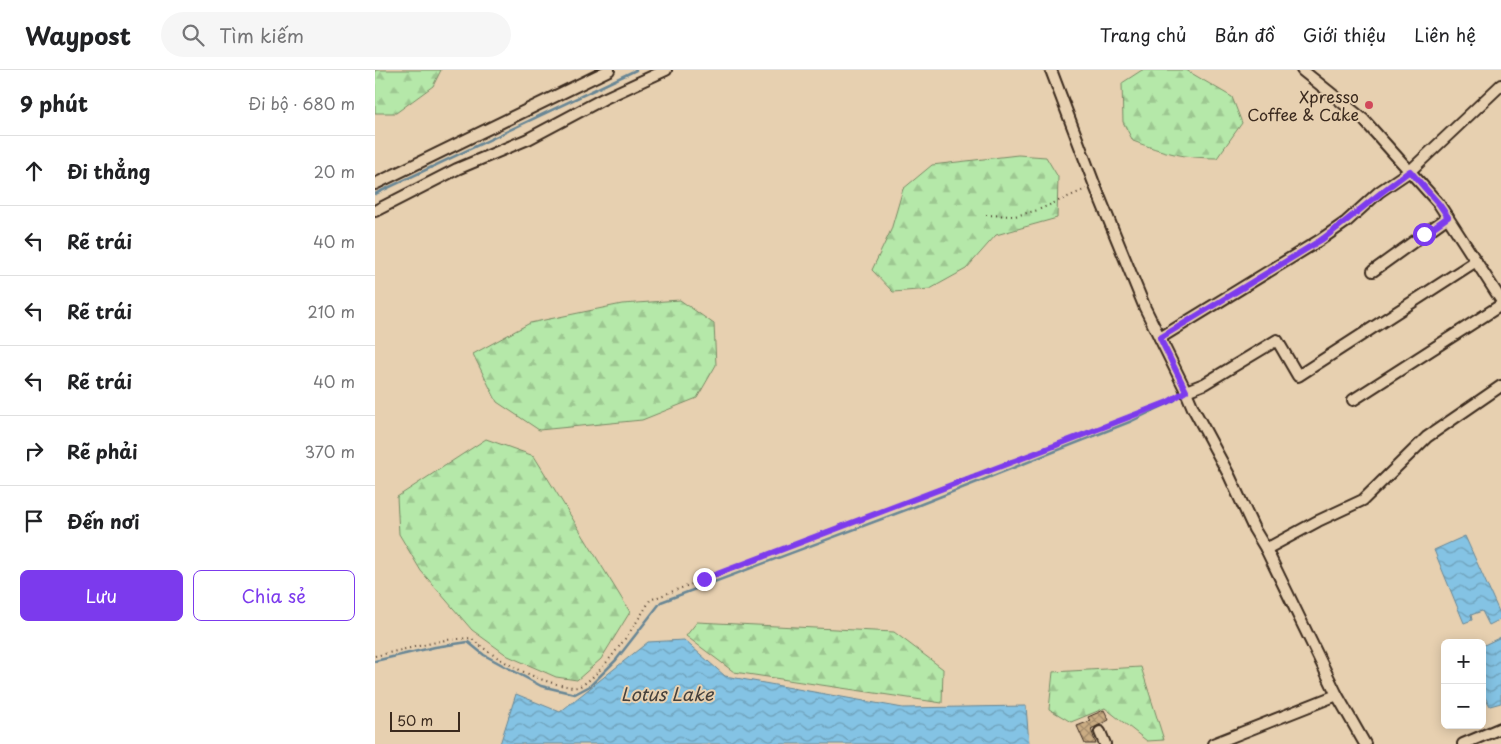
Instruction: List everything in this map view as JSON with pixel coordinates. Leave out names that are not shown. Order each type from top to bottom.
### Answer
[{"type":"street","points":[[375,184],[609,70]]},
{"type":"street","points":[[375,211],[457,169],[528,138],[603,99],[666,70]]},
{"type":"street","points":[[1051,70],[1095,186],[1145,308],[1337,695],[1365,744]]},
{"type":"street","points":[[1302,70],[1364,120],[1439,204],[1501,300]]},
{"type":"street","points":[[1160,338],[1321,240],[1346,222],[1379,192],[1410,171],[1501,85]]},
{"type":"street","points":[[1373,271],[1448,217]]},
{"type":"street","points":[[1186,391],[1204,384],[1277,340],[1298,376],[1476,262]]},
{"type":"street","points":[[1353,400],[1501,304]]},
{"type":"street","points":[[1266,549],[1318,521],[1363,500],[1427,437],[1501,386]]},
{"type":"street","points":[[1213,744],[1337,695]]},
{"type":"street","points":[[1463,744],[1501,728]]},
{"type":"street","points":[[1100,732],[1105,744]]},
{"type":"path","points":[[987,215],[1015,216],[1038,210],[1095,186]]},
{"type":"path","points":[[375,656],[445,640],[471,638],[503,661],[528,673],[557,684],[577,687],[590,680],[607,662],[643,614],[650,600],[1168,402],[1186,391]]},
{"type":"green space","points":[[375,70],[441,70],[433,86],[396,113],[375,113]]},
{"type":"green space","points":[[1142,70],[1186,70],[1232,97],[1242,123],[1217,158],[1174,154],[1133,141],[1123,122],[1122,83]]},
{"type":"green space","points":[[1018,155],[1046,157],[1058,177],[1057,218],[996,235],[966,269],[930,289],[893,292],[872,270],[891,230],[903,189],[932,165]]},
{"type":"green space","points":[[680,300],[714,324],[716,365],[697,398],[642,420],[539,430],[497,402],[473,354],[530,323],[622,304]]},
{"type":"green space","points":[[486,439],[534,456],[630,612],[601,659],[577,680],[556,677],[508,656],[472,630],[421,571],[399,534],[397,497]]},
{"type":"green space","points":[[697,622],[894,632],[943,669],[942,703],[734,672],[686,636]]},
{"type":"green space","points":[[1141,667],[1164,740],[1147,741],[1105,708],[1071,722],[1049,709],[1053,672]]},
{"type":"water","points":[[1465,536],[1501,616],[1501,619],[1489,625],[1482,611],[1471,615],[1472,620],[1464,623],[1434,550]]},
{"type":"water","points":[[1501,637],[1501,703],[1490,706],[1486,699],[1486,644]]},
{"type":"water","name":"Lotus Lake","points":[[684,640],[725,676],[903,708],[1026,706],[1029,744],[500,744],[516,694],[560,712],[648,642]]},
{"type":"building","points":[[1104,710],[1109,720],[1091,729],[1096,744],[1085,744],[1077,726],[1090,721],[1088,717]]},
{"type":"waterway","points":[[375,194],[636,70]]},
{"type":"waterway","points":[[375,661],[435,647],[468,642],[484,655],[541,686],[575,694],[590,686],[616,660],[661,602],[919,505],[1132,421],[1175,400]]},
{"type":"place","name":"Xpresso Coffee & Cake","points":[[1369,105]]},
{"type":"route","points":[[704,579],[1168,402],[1186,391],[1160,338],[1321,240],[1365,207],[1379,192],[1410,171],[1448,217],[1424,234]]}]
